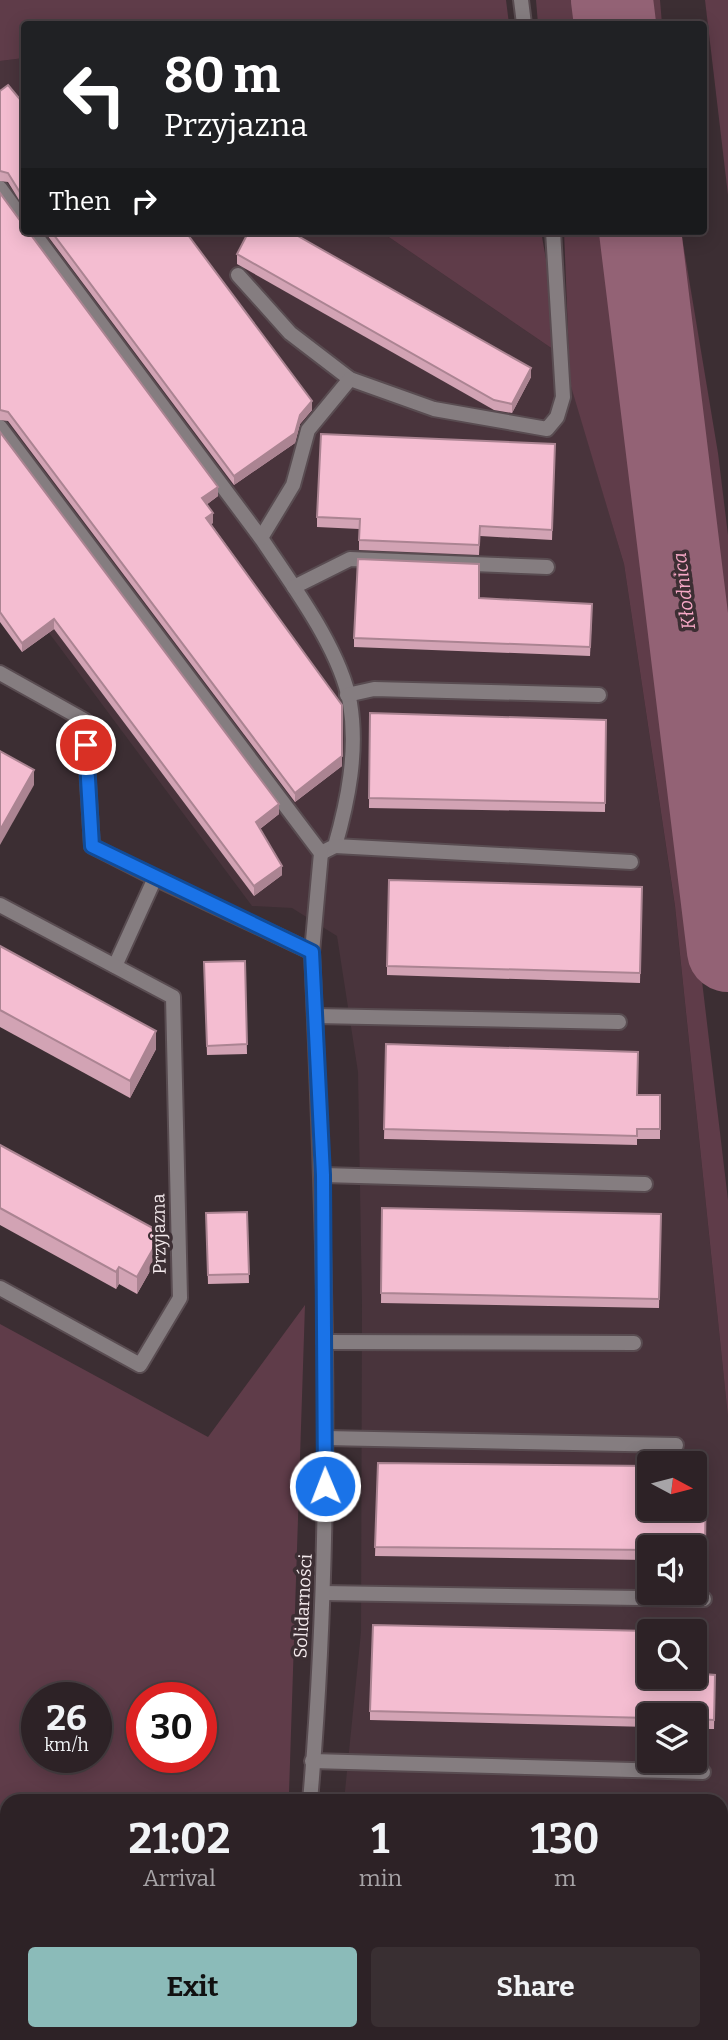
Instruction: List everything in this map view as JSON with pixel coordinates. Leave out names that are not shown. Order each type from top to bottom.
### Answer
[{"type":"street","points":[[521,0],[524,21]]},
{"type":"street","points":[[0,188],[21,217]]},
{"type":"street","points":[[35,235],[261,538],[294,587],[337,664],[347,695],[350,793],[335,846]]},
{"type":"street","points":[[238,275],[290,333],[350,379],[433,409],[547,429],[558,416],[563,397],[553,235]]},
{"type":"street","points":[[261,538],[292,485],[309,430],[350,379]]},
{"type":"street","points":[[0,427],[321,853],[335,846],[631,862]]},
{"type":"street","points":[[294,587],[350,559],[547,567]]},
{"type":"street","points":[[0,673],[84,720],[92,846],[312,952]]},
{"type":"street","points":[[347,695],[374,689],[599,695]]},
{"type":"street","name":"Solidarności","points":[[310,1794],[326,1535],[323,1175],[312,952],[321,853]]},
{"type":"street","points":[[115,966],[155,878]]},
{"type":"street","name":"Przyjazna","points":[[0,905],[173,997],[180,1298],[140,1365],[0,1289]]},
{"type":"street","points":[[315,1016],[619,1022]]},
{"type":"street","points":[[323,1175],[645,1184]]},
{"type":"street","points":[[324,1342],[634,1343]]},
{"type":"street","points":[[325,1438],[676,1445]]},
{"type":"street","points":[[323,1593],[637,1598]]},
{"type":"street","points":[[312,1761],[637,1770]]},
{"type":"shaded area","points":[[0,0],[506,0],[509,21],[21,21],[21,58],[0,61]]},
{"type":"shaded area","points":[[536,0],[586,0],[589,21],[538,21]]},
{"type":"shaded area","points":[[624,0],[660,0],[662,21],[627,21]]},
{"type":"shaded area","points":[[705,0],[728,0],[728,195]]},
{"type":"shaded area","points":[[21,58],[21,235],[386,235],[563,356],[624,564],[675,907],[728,1417],[728,1794],[345,1794],[361,1632],[362,1303],[358,1072],[337,936],[292,908],[252,906],[0,567],[0,61]]},
{"type":"shaded area","points":[[386,235],[542,235],[563,356]]},
{"type":"shaded area","points":[[564,235],[613,235],[728,1200],[728,1417],[675,906],[624,564],[570,383]]},
{"type":"shaded area","points":[[652,235],[682,235],[718,453],[728,535],[728,865]]},
{"type":"shaded area","points":[[305,1305],[289,1793],[0,1794],[0,1324],[208,1437]]},
{"type":"building","points":[[8,85],[21,100],[21,194],[8,173],[0,171],[0,91]]},
{"type":"building","points":[[0,193],[21,222],[21,235],[31,235],[218,487],[202,498],[213,513],[206,518],[342,705],[342,756],[295,793],[8,412],[0,410]]},
{"type":"building","points":[[54,235],[188,235],[312,401],[300,415],[295,433],[234,476]]},
{"type":"building","points":[[247,235],[296,235],[531,368],[512,404],[494,400],[237,254]]},
{"type":"building","points":[[0,432],[279,804],[256,822],[282,866],[254,886],[54,619],[22,643],[0,612]]},
{"type":"building","points":[[321,434],[555,444],[552,530],[480,526],[479,545],[359,540],[360,519],[317,517]]},
{"type":"building","points":[[358,559],[479,564],[479,598],[592,604],[590,647],[354,638]]},
{"type":"building","points":[[370,713],[606,720],[605,803],[369,798]]},
{"type":"building","points":[[0,751],[34,770],[0,830]]},
{"type":"building","points":[[389,880],[642,887],[640,973],[387,966]]},
{"type":"building","points":[[0,946],[156,1031],[130,1081],[0,1010]]},
{"type":"building","points":[[245,961],[247,1044],[207,1046],[204,962]]},
{"type":"building","points":[[386,1044],[638,1052],[637,1095],[660,1095],[660,1129],[637,1129],[637,1136],[384,1129]]},
{"type":"building","points":[[0,1145],[162,1233],[137,1277],[119,1267],[116,1272],[0,1208]]},
{"type":"building","points":[[382,1208],[661,1214],[659,1299],[381,1293]]},
{"type":"building","points":[[247,1212],[249,1274],[208,1275],[206,1213]]},
{"type":"building","points":[[378,1463],[637,1466],[637,1521],[705,1521],[705,1535],[637,1535],[637,1550],[375,1547]]},
{"type":"building","points":[[373,1625],[637,1631],[637,1689],[707,1689],[707,1674],[715,1675],[714,1720],[707,1720],[707,1703],[637,1703],[637,1718],[370,1711]]},
{"type":"waterway","name":"Kłodnica","points":[[612,0],[615,21]]},
{"type":"waterway","name":"Kłodnica","points":[[640,235],[728,951]]},
{"type":"route","points":[[86,745],[92,846],[312,952],[323,1175],[325,1486]]}]
